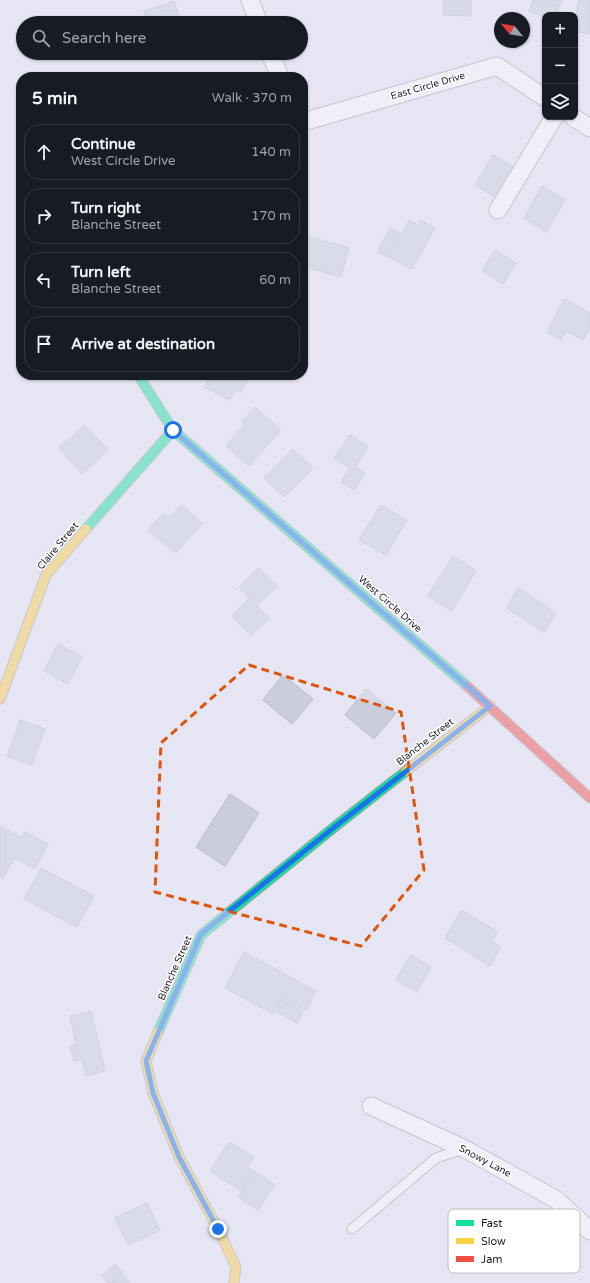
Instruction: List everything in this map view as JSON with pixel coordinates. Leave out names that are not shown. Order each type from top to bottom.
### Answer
[{"type":"street","points":[[250,0],[256,16]]},
{"type":"street","points":[[273,60],[278,72]]},
{"type":"street","name":"East Circle Drive","points":[[308,121],[497,66],[542,96]]},
{"type":"street","points":[[498,210],[552,120]]},
{"type":"street","points":[[578,120],[590,128]]},
{"type":"street","points":[[141,380],[173,430]]},
{"type":"street","name":"Claire Street","points":[[0,699],[46,575],[173,430]]},
{"type":"street","name":"West Circle Drive","points":[[173,430],[490,706],[590,798]]},
{"type":"street","name":"Blanche Street","points":[[234,1283],[236,1267],[218,1229],[179,1157],[153,1093],[146,1061],[201,934],[337,825],[490,706]]},
{"type":"street","name":"Snowy Lane","points":[[371,1106],[465,1149],[557,1200],[567,1209]]},
{"type":"street","name":"Snowy Lane","points":[[580,1222],[590,1231]]},
{"type":"lane","points":[[352,1229],[436,1158],[465,1149]]},
{"type":"highlighted area","points":[[249,665],[401,712],[424,870],[361,946],[155,892],[161,743]]},
{"type":"building","points":[[444,0],[471,0],[471,16],[443,15]]},
{"type":"building","points":[[533,0],[562,0],[557,12],[542,12],[542,16],[529,11]]},
{"type":"building","points":[[579,0],[590,0],[590,34],[578,32],[578,12],[576,12]]},
{"type":"building","points":[[174,1],[179,16],[146,16],[144,11]]},
{"type":"building","points":[[493,155],[518,170],[500,200],[475,185]]},
{"type":"building","points":[[542,186],[565,200],[546,232],[524,218]]},
{"type":"building","points":[[409,220],[418,225],[420,220],[435,228],[412,269],[389,257]]},
{"type":"building","points":[[391,227],[400,233],[387,257],[377,252]]},
{"type":"building","points":[[308,237],[349,248],[341,277],[308,267]]},
{"type":"building","points":[[495,250],[516,263],[503,284],[482,271]]},
{"type":"building","points":[[564,299],[590,313],[590,327],[583,340],[566,331],[561,340],[547,332]]},
{"type":"building","points":[[208,380],[247,380],[241,392],[236,390],[230,400],[204,387]]},
{"type":"building","points":[[255,407],[281,430],[249,466],[226,446],[244,425],[242,422]]},
{"type":"building","points":[[85,425],[108,450],[82,474],[59,448]]},
{"type":"building","points":[[350,435],[368,447],[355,467],[365,473],[354,490],[341,482],[350,468],[334,458]]},
{"type":"building","points":[[293,449],[313,468],[284,497],[264,478]]},
{"type":"building","points":[[181,505],[202,523],[176,553],[148,530],[163,513],[169,518]]},
{"type":"building","points":[[381,505],[407,520],[386,555],[359,540]]},
{"type":"building","points":[[453,556],[476,571],[452,611],[428,596]]},
{"type":"building","points":[[258,568],[277,586],[257,606],[270,618],[251,636],[232,616],[249,598],[239,587]]},
{"type":"building","points":[[518,588],[556,613],[544,632],[506,608]]},
{"type":"building","points":[[58,644],[82,657],[68,684],[44,671]]},
{"type":"building","points":[[283,675],[313,699],[292,724],[263,700]]},
{"type":"building","points":[[366,689],[396,713],[374,739],[345,715]]},
{"type":"building","points":[[20,720],[45,729],[32,765],[7,756]]},
{"type":"building","points":[[230,794],[259,813],[225,866],[196,847]]},
{"type":"building","points":[[0,826],[22,838],[25,832],[48,844],[35,869],[14,858],[3,879],[0,877]]},
{"type":"building","points":[[41,868],[94,896],[77,927],[24,899]]},
{"type":"building","points":[[461,910],[498,932],[492,942],[501,947],[490,966],[445,938]]},
{"type":"building","points":[[244,952],[316,991],[306,1011],[281,998],[273,1014],[225,988]]},
{"type":"building","points":[[411,955],[431,967],[417,992],[396,980]]},
{"type":"building","points":[[281,1000],[303,1012],[297,1023],[276,1011]]},
{"type":"building","points":[[91,1011],[105,1071],[86,1076],[82,1059],[74,1061],[70,1046],[76,1044],[70,1016]]},
{"type":"building","points":[[229,1142],[254,1157],[247,1167],[253,1171],[241,1191],[210,1171]]},
{"type":"building","points":[[255,1171],[275,1185],[258,1210],[238,1197]]},
{"type":"building","points":[[147,1203],[160,1230],[128,1245],[115,1218]]},
{"type":"building","points":[[115,1264],[123,1273],[111,1283],[108,1283],[102,1275]]},
{"type":"building","points":[[123,1274],[130,1283],[112,1283]]},
{"type":"traffic: fast","points":[[141,380],[173,430],[467,686]]},
{"type":"traffic: fast","points":[[86,529],[173,430]]},
{"type":"traffic: fast","points":[[158,1032],[201,935],[406,771]]},
{"type":"traffic: slow","points":[[0,699],[46,575],[86,529]]},
{"type":"traffic: slow","points":[[406,771],[490,706]]},
{"type":"traffic: slow","points":[[158,1032],[146,1061],[153,1093],[179,1157],[218,1229],[236,1267],[234,1283]]},
{"type":"traffic: jam","points":[[467,686],[590,798]]},
{"type":"route","points":[[173,430],[490,706],[337,825],[201,934],[146,1061],[153,1093],[179,1157],[218,1229]]}]
